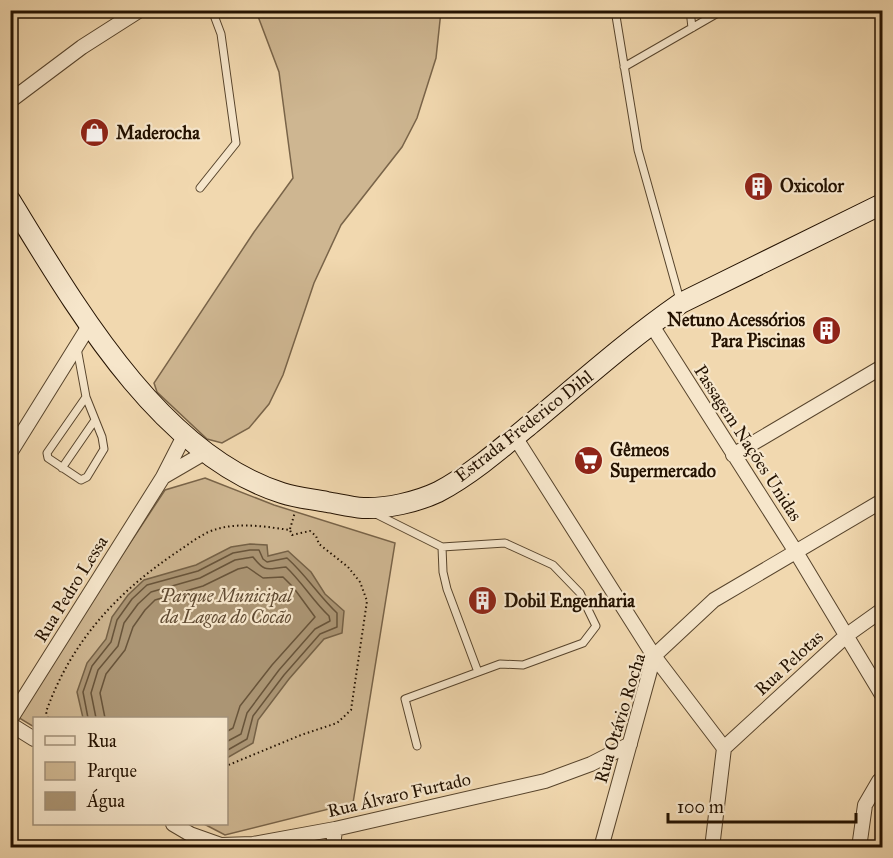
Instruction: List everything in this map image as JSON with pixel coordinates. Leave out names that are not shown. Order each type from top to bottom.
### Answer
[{"type":"main road","name":"Estrada Frederico Dihl","points":[[10,200],[16,217],[89,326],[153,404],[185,434],[206,452],[239,474],[281,493],[364,508],[412,501],[436,493],[463,477],[515,437],[651,324],[681,303],[882,204]]},
{"type":"street","points":[[10,101],[82,47],[140,10]]},
{"type":"street","name":"Passagem Nações Unidas","points":[[651,324],[796,552],[882,695]]},
{"type":"street","points":[[10,453],[89,326]]},
{"type":"street","points":[[733,454],[882,368]]},
{"type":"street","name":"Rua Pedro Lessa","points":[[10,722],[163,477],[185,434]]},
{"type":"street","points":[[515,437],[654,656],[724,748],[712,848]]},
{"type":"street","name":"Rua Pedro Lessa","points":[[163,477],[206,452]]},
{"type":"street","name":"Rua Otávio Rocha","points":[[601,848],[654,656],[714,600],[882,501]]},
{"type":"street","name":"Rua Pelotas","points":[[724,748],[846,634],[882,610]]},
{"type":"street","points":[[10,722],[33,738]]},
{"type":"street","name":"Rua Álvaro Furtado","points":[[175,825],[190,834],[221,845],[253,844],[545,781],[591,764],[630,744]]},
{"type":"street","points":[[860,848],[865,805],[882,779]]},
{"type":"street","points":[[333,848],[335,828]]},
{"type":"lane","points":[[200,188],[236,143],[221,34],[212,10]]},
{"type":"lane","points":[[615,10],[638,150],[681,303]]},
{"type":"lane","points":[[690,10],[692,28]]},
{"type":"lane","points":[[624,67],[723,10]]},
{"type":"lane","points":[[76,347],[86,397],[102,437],[104,449],[87,477],[78,479],[48,458],[47,452],[86,397]]},
{"type":"lane","points":[[62,468],[95,420]]},
{"type":"lane","points":[[364,508],[442,547],[505,543],[554,565],[580,593],[596,626],[583,643],[523,665],[500,664],[405,699],[417,746]]},
{"type":"lane","points":[[442,547],[443,572],[447,589],[478,672]]},
{"type":"path","points":[[48,717],[46,712],[54,689],[72,655],[102,616],[146,573],[216,529],[253,525],[290,530],[292,535],[310,531],[316,536],[319,544],[348,567],[360,582],[367,601],[351,710],[337,723],[228,765]]},
{"type":"green space","points":[[256,11],[441,11],[436,58],[417,118],[402,147],[341,225],[314,283],[283,375],[269,404],[249,428],[222,443],[207,439],[157,392],[154,383],[254,232],[293,178],[279,72]]},
{"type":"green space","name":"Parque Municipal da Lagoa do Cocão","points":[[205,478],[274,505],[395,543],[353,803],[225,835],[206,825],[228,825],[228,717],[33,717],[33,726],[16,716],[165,490]]},
{"type":"water","points":[[250,544],[267,545],[268,556],[288,551],[311,572],[325,594],[344,611],[342,633],[324,639],[289,679],[258,720],[253,743],[228,757],[228,717],[83,717],[77,692],[87,663],[106,639],[112,617],[128,595],[144,580],[196,565],[231,547]]},
{"type":"place","name":"Maderocha","points":[[95,133]]},
{"type":"place","name":"Oxicolor","points":[[759,186]]},
{"type":"place","name":"Netuno Acessórios Para Piscinas","points":[[826,330]]},
{"type":"place","name":"Gêmeos Supermercado","points":[[589,460]]},
{"type":"place","name":"Dobil Engenharia","points":[[483,601]]}]
